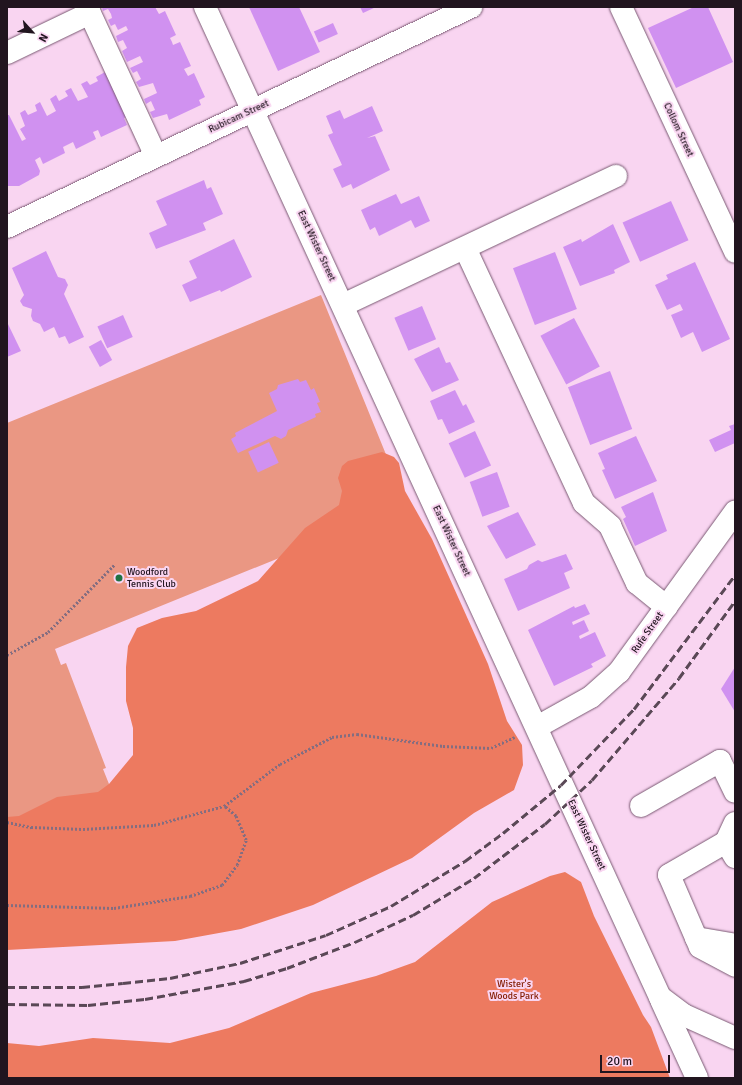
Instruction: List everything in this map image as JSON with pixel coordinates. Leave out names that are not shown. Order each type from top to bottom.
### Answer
[{"type":"street","name":"East Wister Street","points":[[204,7],[343,305],[660,997],[684,1015],[735,1038]]},
{"type":"street","name":"Rubicam Street","points":[[7,227],[471,7]]},
{"type":"street","name":"Collom Street","points":[[621,7],[735,252]]},
{"type":"street","points":[[7,52],[89,10],[156,156]]},
{"type":"street","points":[[343,305],[616,176]]},
{"type":"street","points":[[465,248],[584,503],[610,526],[637,583],[667,607]]},
{"type":"street","name":"Rufe Street","points":[[537,727],[574,708],[605,686],[630,659],[735,512]]},
{"type":"street","points":[[641,806],[720,761],[735,792]]},
{"type":"street","points":[[735,823],[730,850],[669,875],[700,947],[735,966]]},
{"type":"street","points":[[696,938],[735,945]]},
{"type":"street","points":[[660,997],[697,1078]]},
{"type":"path","points":[[7,655],[48,632],[116,564]]},
{"type":"path","points":[[7,822],[31,827],[83,829],[154,825],[224,806],[280,764],[332,737],[357,734],[443,746],[491,748],[537,727]]},
{"type":"path","points":[[7,905],[114,908],[190,896],[222,885],[237,865],[246,840],[236,816],[224,806]]},
{"type":"shaded area","name":"Woodford Tennis Club","points":[[321,295],[407,506],[55,649],[61,665],[66,663],[106,768],[103,769],[111,789],[7,832],[7,423]]},
{"type":"green space","points":[[382,452],[394,457],[399,463],[405,491],[432,539],[488,664],[507,721],[522,745],[523,765],[514,790],[474,813],[412,858],[313,905],[241,929],[175,941],[7,950],[7,817],[19,816],[57,797],[98,792],[109,784],[133,755],[133,728],[126,701],[126,667],[128,646],[137,628],[162,618],[196,611],[258,581],[305,528],[339,505],[342,491],[338,478],[342,466],[348,461]]},
{"type":"green space","name":"Wister's Woods Park","points":[[565,872],[581,882],[594,916],[643,1015],[651,1027],[670,1078],[7,1078],[7,1043],[39,1046],[93,1038],[170,1043],[229,1028],[311,993],[376,976],[415,962],[492,902],[550,876]]},
{"type":"building","points":[[102,7],[155,7],[159,14],[165,11],[176,35],[170,38],[173,45],[180,42],[191,66],[184,69],[188,76],[194,73],[205,97],[199,100],[201,105],[169,120],[167,114],[153,118],[150,112],[155,110],[151,101],[146,104],[144,99],[157,93],[153,83],[139,87],[136,82],[141,79],[137,71],[133,73],[130,68],[143,62],[140,56],[127,62],[122,51],[127,48],[123,40],[118,42],[116,36],[128,30],[126,26],[118,30],[115,24],[111,26],[108,20],[112,18],[111,14],[108,9],[103,11]]},
{"type":"building","points":[[249,7],[299,7],[320,52],[278,71]]},
{"type":"building","points":[[360,7],[376,7],[363,13]]},
{"type":"building","points":[[694,7],[708,7],[733,62],[676,88],[648,28]]},
{"type":"building","points":[[333,23],[338,34],[319,43],[314,32]]},
{"type":"building","points":[[107,71],[129,116],[124,118],[127,125],[101,137],[98,130],[93,132],[96,139],[76,149],[73,142],[63,147],[65,153],[43,164],[40,157],[35,160],[40,171],[39,175],[19,186],[7,186],[7,115],[9,115],[22,141],[26,139],[20,129],[25,126],[20,113],[25,110],[28,115],[37,111],[35,105],[40,102],[47,116],[56,111],[50,99],[56,95],[59,101],[68,96],[65,91],[71,88],[78,101],[88,97],[81,84],[87,81],[90,85],[98,81],[96,77]]},
{"type":"building","points":[[372,106],[383,131],[367,138],[375,136],[390,170],[353,189],[351,184],[342,188],[333,169],[342,165],[328,135],[333,133],[326,116],[340,110],[344,119]]},
{"type":"building","points":[[204,180],[207,189],[211,187],[223,214],[203,223],[206,230],[156,249],[149,233],[167,225],[156,201]]},
{"type":"building","points":[[396,194],[401,204],[419,196],[430,221],[415,228],[411,220],[379,236],[375,227],[370,230],[361,210]]},
{"type":"building","points":[[671,201],[688,240],[640,262],[623,223]]},
{"type":"building","points":[[613,224],[630,262],[614,270],[615,273],[580,286],[563,247],[581,239],[582,242]]},
{"type":"building","points":[[234,239],[252,277],[221,292],[220,290],[190,302],[182,285],[197,278],[189,261]]},
{"type":"building","points":[[46,251],[58,277],[65,279],[68,285],[64,294],[84,337],[69,344],[65,336],[59,338],[54,327],[44,332],[40,324],[33,321],[31,316],[32,309],[23,306],[20,301],[24,295],[12,268]]},
{"type":"building","points":[[555,252],[577,309],[535,325],[513,268]]},
{"type":"building","points":[[695,262],[730,339],[702,352],[693,332],[681,338],[671,315],[683,310],[680,304],[667,310],[655,285],[668,279],[666,275]]},
{"type":"building","points":[[422,306],[436,339],[408,351],[394,318]]},
{"type":"building","points":[[123,315],[133,337],[107,348],[97,326]]},
{"type":"building","points":[[574,318],[600,367],[566,384],[540,336]]},
{"type":"building","points":[[7,322],[21,351],[7,357]]},
{"type":"building","points":[[101,340],[112,360],[100,367],[89,347]]},
{"type":"building","points":[[439,347],[446,363],[450,362],[459,380],[432,392],[414,359]]},
{"type":"building","points":[[610,371],[632,429],[590,445],[568,387]]},
{"type":"building","points":[[298,379],[300,382],[306,380],[311,390],[314,388],[320,402],[317,403],[321,412],[315,414],[316,417],[288,430],[286,436],[281,439],[275,436],[238,453],[231,439],[236,436],[235,433],[277,411],[269,393],[277,389],[278,385]]},
{"type":"building","points":[[455,390],[463,406],[466,404],[475,422],[449,434],[442,419],[438,420],[430,401]]},
{"type":"building","points":[[735,424],[735,443],[715,452],[709,440],[731,430],[729,426]]},
{"type":"building","points":[[475,431],[491,465],[465,478],[449,443]]},
{"type":"building","points":[[636,436],[657,481],[615,499],[602,470],[605,469],[598,453]]},
{"type":"building","points":[[269,442],[279,463],[258,473],[248,452]]},
{"type":"building","points":[[497,472],[510,507],[482,517],[470,482]]},
{"type":"building","points":[[653,492],[667,531],[635,546],[623,519],[626,517],[621,507]]},
{"type":"building","points":[[518,512],[536,545],[506,559],[487,526]]},
{"type":"building","points":[[566,554],[573,569],[564,573],[570,588],[518,611],[504,579],[527,569],[529,565],[538,560],[542,562]]},
{"type":"building","points":[[585,604],[590,614],[572,622],[573,625],[584,620],[589,631],[579,636],[580,639],[595,632],[606,656],[591,664],[593,667],[554,686],[528,630],[574,606],[575,608]]},
{"type":"building","points":[[735,667],[735,712],[721,689]]},
{"type":"railway","points":[[7,987],[82,987],[170,978],[240,963],[326,935],[391,906],[465,861],[503,833],[561,785],[634,709],[735,575]]},
{"type":"railway","points":[[7,1004],[88,1005],[145,999],[244,981],[287,968],[355,942],[413,915],[474,878],[545,824],[592,780],[679,678],[735,601]]},
{"type":"place","name":"Woodford Tennis Club","points":[[119,578]]}]
